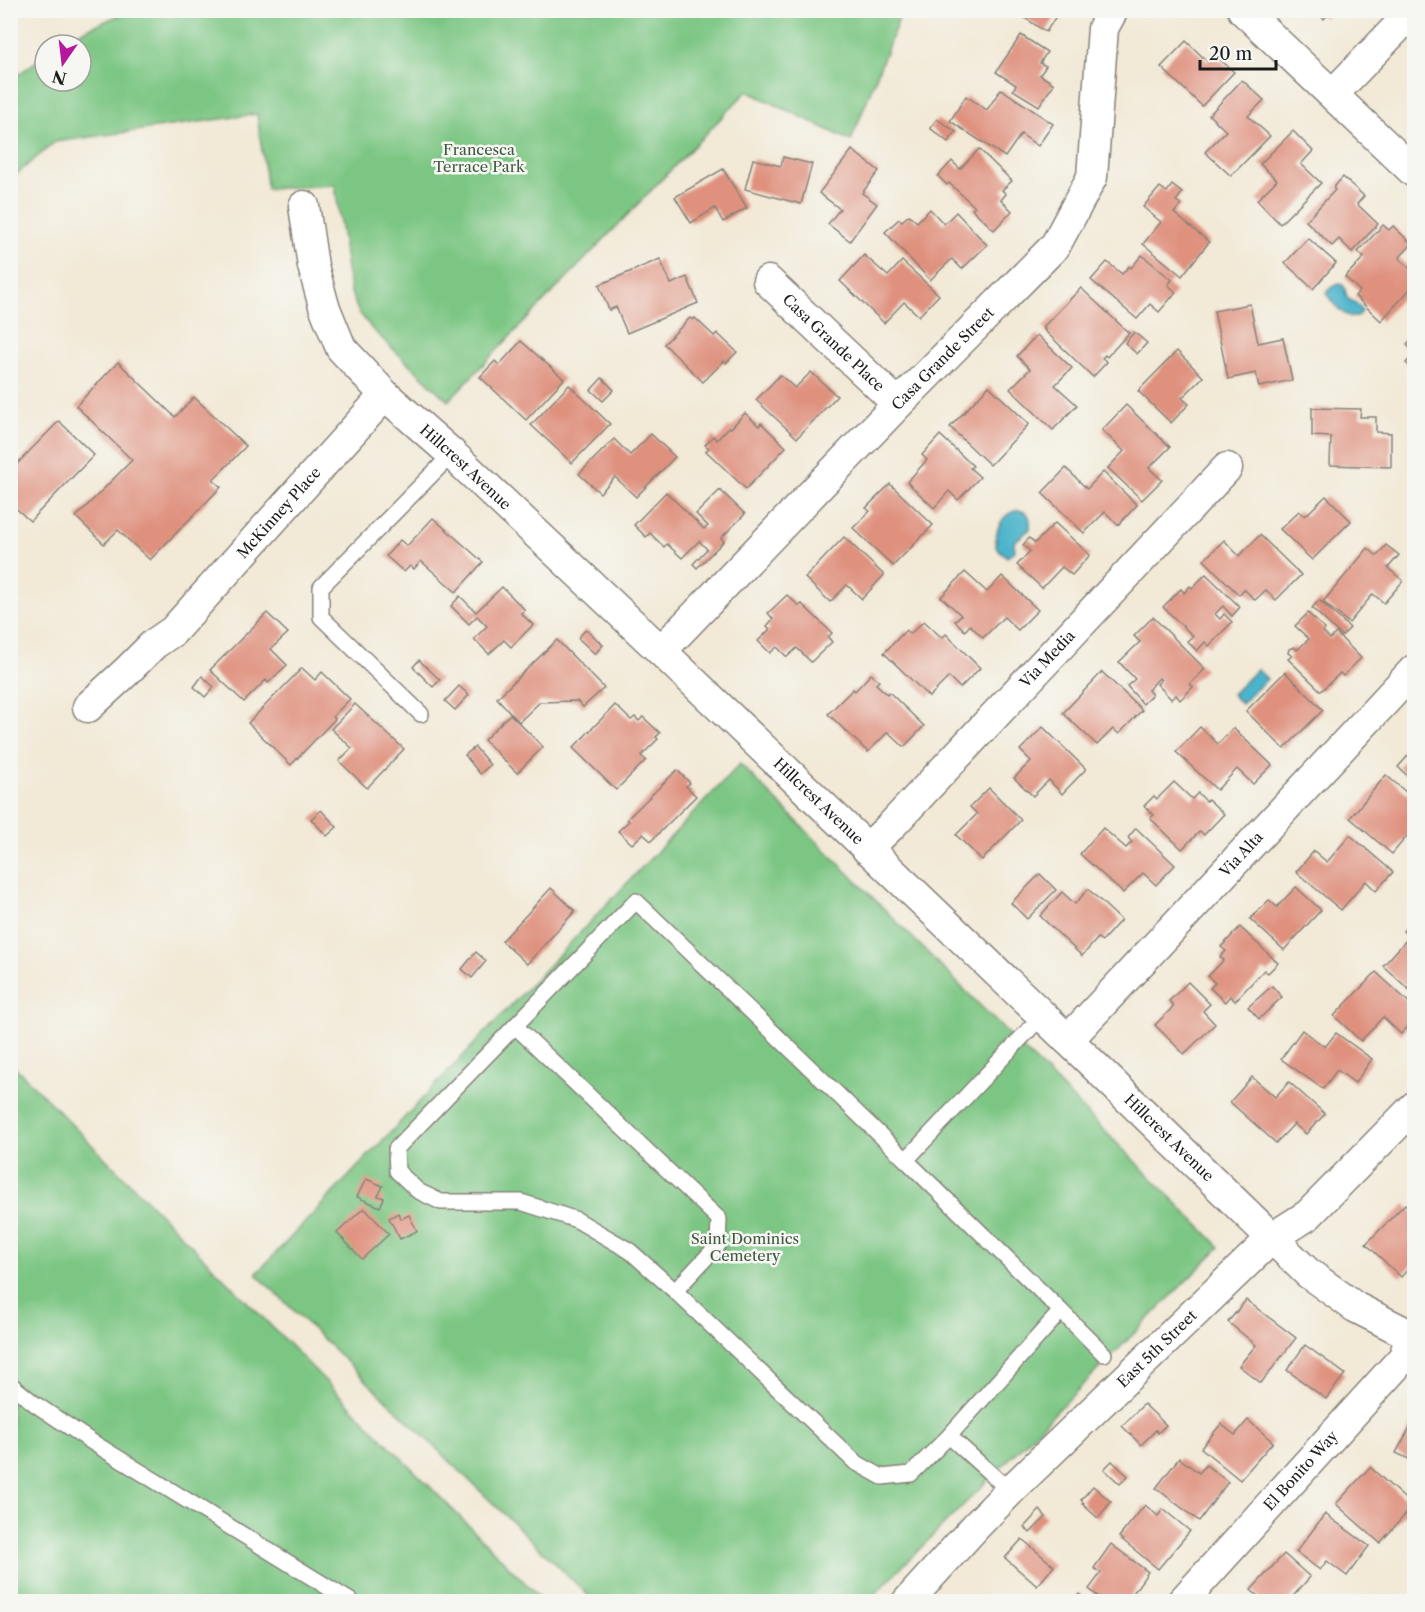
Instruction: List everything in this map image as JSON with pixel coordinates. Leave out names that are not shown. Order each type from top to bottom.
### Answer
[{"type":"street","name":"Casa Grande Street","points":[[661,651],[898,404],[1055,246],[1092,177],[1103,28],[1113,10]]},
{"type":"street","points":[[1244,10],[1414,172]]},
{"type":"street","points":[[1333,94],[1414,10]]},
{"type":"street","name":"Hillcrest Avenue","points":[[304,206],[314,266],[324,306],[341,348],[385,395],[452,454],[661,651],[1308,1273],[1355,1307],[1413,1337]]},
{"type":"street","name":"Casa Grande Place","points":[[768,281],[898,404]]},
{"type":"street","name":"McKinney Place","points":[[88,707],[154,644],[173,631],[385,395]]},
{"type":"street","name":"Via Media","points":[[867,849],[1227,468]]},
{"type":"street","name":"Via Alta","points":[[1068,1040],[1414,670]]},
{"type":"street","name":"East 5th Street","points":[[907,1602],[1010,1491],[1272,1238],[1308,1215],[1414,1107]]},
{"type":"street","name":"El Bonito Way","points":[[1182,1602],[1404,1357],[1413,1337]]},
{"type":"lane","points":[[421,714],[321,617],[321,588],[452,454]]},
{"type":"lane","points":[[1061,1311],[949,1436],[911,1474],[882,1477],[855,1462],[630,1251],[577,1220],[521,1202],[441,1202],[418,1191],[397,1171],[396,1149],[636,901],[906,1160],[1061,1311],[1104,1354]]},
{"type":"lane","points":[[906,1160],[1042,1016]]},
{"type":"lane","points":[[515,1026],[719,1219],[718,1245],[675,1291]]},
{"type":"lane","points":[[10,1384],[35,1404],[92,1442],[352,1602]]},
{"type":"lane","points":[[949,1436],[1010,1491]]},
{"type":"green space","name":"Francesca Terrace Park","points":[[129,10],[902,11],[851,141],[747,91],[448,401],[372,329],[358,311],[350,290],[335,185],[267,189],[257,114],[55,142],[11,179],[11,80],[33,64],[33,93],[93,93],[93,33],[78,33]]},
{"type":"green space","name":"Saint Dominics Cemetery","points":[[740,764],[1220,1247],[867,1602],[594,1601],[256,1274]]},
{"type":"green space","points":[[11,1063],[543,1601],[11,1601]]},
{"type":"water","points":[[1340,284],[1344,286],[1347,298],[1361,308],[1362,311],[1357,317],[1344,313],[1327,294],[1332,287]]},
{"type":"water","points":[[1018,510],[1029,516],[1030,529],[1014,542],[1015,551],[1007,557],[996,547],[996,535],[1003,519]]},
{"type":"water","points":[[1257,669],[1267,679],[1241,704],[1232,694]]},
{"type":"building","points":[[1013,10],[1060,10],[1046,32]]},
{"type":"building","points":[[1315,10],[1332,10],[1324,19]]},
{"type":"building","points":[[1021,35],[1047,52],[1040,63],[1046,66],[1040,75],[1054,84],[1039,106],[1013,90],[1016,85],[996,72]]},
{"type":"building","points":[[1186,41],[1207,61],[1214,54],[1234,72],[1202,106],[1161,67]]},
{"type":"building","points":[[1242,80],[1264,100],[1248,116],[1270,136],[1231,176],[1205,152],[1226,131],[1209,115]]},
{"type":"building","points":[[1001,89],[1053,124],[1038,146],[1021,134],[1005,157],[950,121],[966,96],[987,110]]},
{"type":"building","points":[[937,119],[956,132],[948,142],[930,128]]},
{"type":"building","points":[[1293,131],[1313,151],[1301,164],[1321,183],[1280,224],[1257,200],[1277,180],[1260,164]]},
{"type":"building","points":[[979,149],[1012,181],[1002,190],[1006,194],[1001,200],[1012,211],[994,230],[972,209],[975,207],[938,176],[952,161],[960,169]]},
{"type":"building","points":[[852,150],[879,171],[862,193],[877,204],[850,241],[828,224],[840,209],[819,193]]},
{"type":"building","points":[[783,157],[812,164],[801,204],[745,189],[753,159],[781,166]]},
{"type":"building","points":[[723,169],[747,208],[723,222],[715,208],[691,223],[675,197]]},
{"type":"building","points":[[1343,177],[1364,196],[1357,204],[1378,224],[1352,252],[1339,239],[1332,246],[1306,221],[1335,190],[1333,188]]},
{"type":"building","points":[[1172,185],[1182,193],[1176,201],[1181,205],[1174,213],[1209,242],[1182,276],[1143,244],[1161,222],[1143,207],[1160,187],[1167,192]]},
{"type":"building","points":[[930,209],[944,224],[956,212],[987,245],[962,269],[952,259],[930,280],[885,232],[899,219],[902,221],[909,215],[917,222]]},
{"type":"building","points":[[1383,225],[1389,230],[1393,226],[1412,244],[1399,258],[1414,272],[1414,285],[1381,321],[1355,296],[1360,291],[1345,277],[1364,257],[1358,252]]},
{"type":"building","points":[[1308,238],[1336,263],[1313,289],[1285,263]]},
{"type":"building","points":[[864,255],[888,276],[902,261],[939,295],[919,316],[904,302],[884,323],[840,281]]},
{"type":"building","points":[[1142,255],[1172,280],[1168,285],[1176,292],[1159,312],[1150,304],[1137,319],[1091,280],[1107,262],[1122,274],[1129,266],[1131,268]]},
{"type":"building","points":[[660,259],[671,284],[687,277],[698,303],[627,333],[616,307],[609,310],[599,285]]},
{"type":"building","points":[[1081,288],[1129,333],[1107,357],[1105,355],[1102,358],[1107,362],[1093,377],[1043,327]]},
{"type":"building","points":[[1250,304],[1258,343],[1283,338],[1292,380],[1259,387],[1256,373],[1228,379],[1214,311]]},
{"type":"building","points":[[690,318],[693,320],[695,318],[714,336],[717,333],[737,352],[726,363],[724,361],[703,382],[664,344]]},
{"type":"building","points":[[1134,332],[1147,343],[1137,354],[1125,343]]},
{"type":"building","points":[[1037,335],[1072,368],[1055,385],[1077,405],[1053,430],[1010,389],[1030,369],[1017,356]]},
{"type":"building","points":[[1414,337],[1414,353],[1407,345]]},
{"type":"building","points":[[521,341],[564,379],[526,420],[480,377],[495,361],[499,365]]},
{"type":"building","points":[[1177,351],[1203,377],[1182,398],[1189,404],[1171,423],[1138,391]]},
{"type":"building","points":[[1414,354],[1414,371],[1406,363]]},
{"type":"building","points":[[118,362],[175,417],[194,397],[246,446],[213,480],[221,487],[150,560],[118,530],[104,544],[76,517],[132,460],[76,406]]},
{"type":"building","points":[[811,372],[837,396],[797,438],[756,400],[780,375],[795,388]]},
{"type":"building","points":[[602,378],[614,390],[603,401],[591,390]]},
{"type":"building","points":[[569,385],[610,424],[572,463],[531,425]]},
{"type":"building","points":[[989,386],[1029,424],[990,465],[950,427]]},
{"type":"building","points":[[1126,405],[1170,447],[1149,468],[1162,480],[1142,500],[1108,468],[1124,451],[1102,430]]},
{"type":"building","points":[[1312,408],[1361,409],[1360,417],[1376,417],[1376,432],[1391,433],[1391,467],[1330,465],[1331,437],[1312,436]]},
{"type":"building","points":[[745,413],[759,426],[761,423],[786,447],[746,489],[706,451],[709,448],[705,445],[713,436],[717,440]]},
{"type":"building","points":[[59,421],[94,455],[30,521],[10,503],[10,471]]},
{"type":"building","points":[[651,434],[675,457],[636,497],[615,477],[600,493],[579,474],[614,439],[630,455]]},
{"type":"building","points":[[940,435],[973,466],[970,468],[980,477],[958,500],[949,491],[934,508],[907,482],[927,460],[922,455]]},
{"type":"building","points":[[1066,468],[1087,489],[1103,472],[1137,505],[1118,525],[1105,512],[1084,533],[1042,493]]},
{"type":"building","points":[[890,484],[933,525],[893,566],[853,528],[870,511],[866,508]]},
{"type":"building","points":[[720,490],[745,514],[721,538],[724,541],[697,568],[693,564],[707,549],[699,541],[682,558],[667,544],[664,547],[650,533],[646,537],[634,525],[666,492],[704,529],[708,526],[696,514]]},
{"type":"building","points":[[1326,496],[1351,521],[1312,560],[1280,529],[1299,511],[1305,516]]},
{"type":"building","points":[[433,518],[483,562],[456,592],[421,561],[414,569],[410,566],[404,572],[386,556],[400,540],[407,546]]},
{"type":"building","points":[[1055,523],[1090,555],[1072,575],[1062,567],[1042,588],[1017,565],[1030,551],[1023,545],[1029,538],[1035,543]]},
{"type":"building","points":[[1260,535],[1301,575],[1276,600],[1266,590],[1255,600],[1244,589],[1239,595],[1204,560],[1224,540],[1239,556]]},
{"type":"building","points":[[844,537],[884,575],[862,599],[847,585],[830,602],[805,578]]},
{"type":"building","points":[[1386,545],[1399,555],[1388,568],[1403,581],[1384,603],[1373,594],[1349,623],[1323,602],[1368,548],[1377,556]]},
{"type":"building","points":[[965,572],[987,592],[1002,576],[1038,610],[1018,630],[1004,617],[983,638],[970,625],[965,631],[955,621],[961,615],[941,597]]},
{"type":"building","points":[[1206,574],[1240,607],[1232,616],[1223,606],[1215,614],[1220,619],[1224,614],[1232,622],[1209,646],[1205,642],[1197,651],[1187,641],[1193,636],[1163,607],[1181,589],[1184,593]]},
{"type":"building","points":[[502,587],[525,610],[521,613],[533,625],[511,647],[504,640],[489,654],[474,639],[487,626],[477,616],[469,624],[451,606],[460,596],[476,612]]},
{"type":"building","points":[[787,595],[799,606],[802,604],[832,633],[828,637],[832,642],[811,662],[797,648],[787,657],[777,647],[770,653],[758,641],[770,629],[767,626],[773,619],[768,613]]},
{"type":"building","points":[[1319,600],[1350,628],[1342,636],[1312,608]]},
{"type":"building","points":[[267,613],[288,633],[271,649],[287,665],[268,683],[266,680],[244,702],[210,670]]},
{"type":"building","points":[[1308,613],[1325,629],[1323,632],[1330,639],[1336,633],[1361,658],[1343,676],[1340,673],[1321,691],[1288,659],[1292,656],[1288,653],[1289,649],[1294,647],[1297,650],[1309,639],[1295,626]]},
{"type":"building","points":[[1153,617],[1205,669],[1190,684],[1193,687],[1180,700],[1176,695],[1171,699],[1157,684],[1161,680],[1159,678],[1148,690],[1152,695],[1143,704],[1127,686],[1135,679],[1119,662],[1140,642],[1134,636]]},
{"type":"building","points":[[924,621],[942,638],[946,634],[980,668],[960,688],[949,677],[929,697],[884,653],[906,630],[910,634]]},
{"type":"building","points":[[586,629],[603,645],[595,654],[578,638]]},
{"type":"building","points":[[557,640],[604,688],[583,707],[577,701],[540,702],[519,722],[497,698]]},
{"type":"building","points":[[419,660],[440,680],[433,687],[413,667]]},
{"type":"building","points":[[302,668],[315,680],[322,672],[350,699],[333,716],[335,719],[291,765],[248,723]]},
{"type":"building","points":[[1102,672],[1142,710],[1119,734],[1113,729],[1097,745],[1063,713]]},
{"type":"building","points":[[1285,672],[1323,710],[1284,749],[1246,711]]},
{"type":"building","points":[[871,674],[879,681],[876,684],[887,694],[889,692],[924,726],[904,747],[888,732],[868,752],[828,714]]},
{"type":"building","points":[[202,676],[214,687],[205,697],[194,687]]},
{"type":"building","points":[[459,686],[469,695],[455,710],[445,701]]},
{"type":"building","points":[[355,704],[404,749],[367,788],[339,761],[352,748],[331,729]]},
{"type":"building","points":[[615,705],[631,720],[635,717],[639,721],[643,717],[660,733],[656,737],[658,739],[641,756],[646,760],[616,790],[573,748]]},
{"type":"building","points":[[510,714],[543,747],[517,773],[484,740]]},
{"type":"building","points":[[1043,727],[1086,769],[1062,794],[1049,780],[1033,796],[1014,778],[1031,761],[1020,750]]},
{"type":"building","points":[[1200,727],[1218,744],[1233,728],[1272,765],[1253,784],[1237,769],[1217,790],[1176,752]]},
{"type":"building","points":[[475,747],[490,765],[480,774],[465,755]]},
{"type":"building","points":[[1414,749],[1414,782],[1398,767]]},
{"type":"building","points":[[677,770],[690,783],[686,786],[696,796],[651,841],[643,834],[632,844],[618,831],[629,821],[627,819]]},
{"type":"building","points":[[1386,775],[1414,799],[1414,828],[1392,854],[1350,818]]},
{"type":"building","points":[[1174,782],[1192,799],[1198,793],[1224,814],[1204,835],[1200,831],[1182,849],[1150,818],[1154,815],[1144,806],[1154,796],[1157,799]]},
{"type":"building","points":[[989,788],[1021,820],[982,860],[956,835],[977,814],[970,807]]},
{"type":"building","points":[[321,810],[337,827],[327,836],[311,819]]},
{"type":"building","points":[[1103,828],[1126,848],[1132,842],[1128,838],[1136,828],[1175,865],[1156,885],[1143,873],[1123,893],[1080,854]]},
{"type":"building","points":[[1350,835],[1393,872],[1376,891],[1366,881],[1341,910],[1296,872],[1314,851],[1327,862]]},
{"type":"building","points":[[1040,874],[1056,890],[1027,919],[1011,903]]},
{"type":"building","points":[[1296,887],[1321,910],[1284,950],[1250,919],[1269,900],[1277,907]]},
{"type":"building","points":[[551,888],[575,911],[527,964],[502,941]]},
{"type":"building","points":[[1088,889],[1121,920],[1102,941],[1098,938],[1082,956],[1040,916],[1062,892],[1075,904]]},
{"type":"building","points":[[1412,921],[1414,923],[1414,994],[1383,966],[1409,937],[1403,931]]},
{"type":"building","points":[[1240,927],[1278,963],[1268,973],[1264,970],[1235,1001],[1230,996],[1225,1002],[1210,988],[1215,983],[1208,976],[1224,960],[1220,957],[1226,951],[1221,947]]},
{"type":"building","points":[[476,952],[486,961],[472,978],[462,969]]},
{"type":"building","points":[[1376,972],[1414,1007],[1414,1020],[1401,1034],[1383,1017],[1361,1041],[1334,1016]]},
{"type":"building","points":[[1188,982],[1210,1004],[1203,1011],[1215,1024],[1184,1054],[1155,1025],[1174,1006],[1169,1001]]},
{"type":"building","points":[[1272,986],[1282,997],[1259,1019],[1248,1007]]},
{"type":"building","points":[[1302,1030],[1325,1047],[1336,1033],[1372,1059],[1355,1083],[1337,1070],[1323,1089],[1281,1059]]},
{"type":"building","points":[[1252,1077],[1275,1097],[1289,1082],[1325,1114],[1306,1134],[1294,1124],[1276,1143],[1230,1102]]},
{"type":"building","points":[[366,1179],[383,1186],[378,1196],[384,1198],[380,1207],[357,1197]]},
{"type":"building","points":[[1405,1204],[1414,1213],[1414,1263],[1401,1277],[1366,1244]]},
{"type":"building","points":[[364,1208],[389,1234],[362,1259],[337,1233]]},
{"type":"building","points":[[398,1213],[401,1219],[409,1215],[417,1231],[400,1239],[389,1218]]},
{"type":"building","points":[[1246,1300],[1296,1338],[1261,1383],[1239,1366],[1256,1345],[1228,1322]]},
{"type":"building","points":[[1305,1345],[1345,1374],[1326,1399],[1287,1370]]},
{"type":"building","points":[[1144,1404],[1166,1425],[1158,1433],[1156,1430],[1141,1445],[1122,1426]]},
{"type":"building","points":[[1248,1420],[1273,1442],[1240,1480],[1201,1448],[1221,1424],[1235,1435]]},
{"type":"building","points":[[1414,1420],[1414,1459],[1413,1461],[1396,1453]]},
{"type":"building","points":[[1179,1458],[1199,1473],[1206,1465],[1228,1482],[1199,1521],[1156,1488]]},
{"type":"building","points":[[1112,1461],[1128,1476],[1120,1484],[1104,1469]]},
{"type":"building","points":[[1370,1467],[1413,1506],[1380,1543],[1336,1504]]},
{"type":"building","points":[[1093,1486],[1111,1502],[1098,1518],[1082,1504],[1084,1503],[1081,1500]]},
{"type":"building","points":[[1145,1505],[1158,1516],[1163,1509],[1190,1531],[1158,1569],[1119,1537]]},
{"type":"building","points":[[1040,1510],[1046,1517],[1030,1533],[1024,1527]]},
{"type":"building","points":[[1325,1514],[1369,1546],[1347,1576],[1327,1561],[1320,1570],[1296,1552]]},
{"type":"building","points":[[1022,1539],[1054,1566],[1037,1586],[1005,1558]]},
{"type":"building","points":[[1111,1544],[1148,1572],[1127,1602],[1105,1602],[1089,1589],[1101,1573],[1094,1568]]},
{"type":"building","points":[[1284,1554],[1310,1577],[1288,1602],[1264,1602],[1251,1590]]},
{"type":"building","points":[[1079,1594],[1089,1602],[1073,1602]]}]
